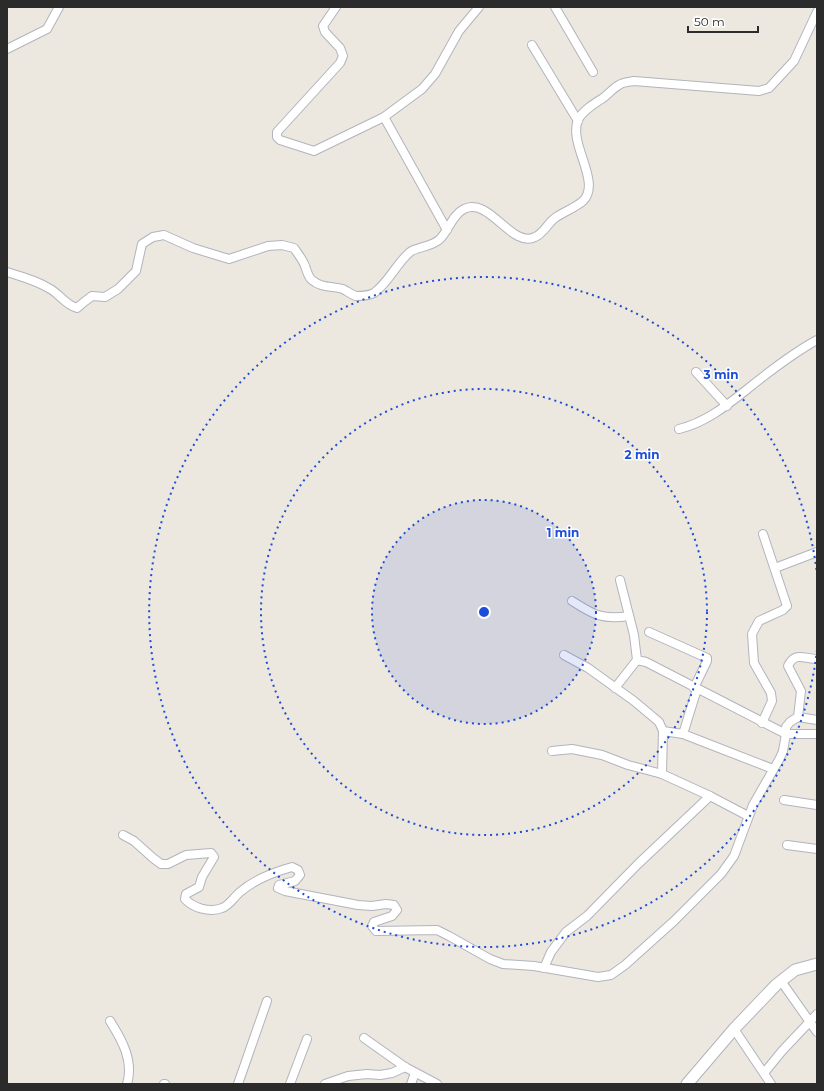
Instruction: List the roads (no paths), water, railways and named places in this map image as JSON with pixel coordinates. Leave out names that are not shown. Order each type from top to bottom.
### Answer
[{"type":"street","points":[[7,49],[47,29],[60,7]]},
{"type":"street","points":[[336,7],[323,26],[323,29],[340,48],[343,56],[340,63],[277,132],[277,137],[280,140],[314,152],[384,117],[422,89],[435,74],[459,31],[479,7]]},
{"type":"street","points":[[555,7],[593,72]]},
{"type":"street","points":[[7,272],[38,282],[54,291],[70,306],[77,308],[92,296],[105,297],[118,289],[136,271],[142,244],[153,238],[164,235],[193,248],[229,259],[268,246],[282,245],[294,248],[305,265],[310,279],[318,285],[342,289],[356,296],[372,294],[381,287],[398,263],[411,250],[423,248],[439,240],[456,216],[465,208],[479,207],[490,214],[515,235],[524,238],[534,238],[554,219],[582,201],[588,194],[588,177],[577,143],[578,121],[581,116],[620,84],[634,81],[759,91],[769,88],[794,60],[817,12]]},
{"type":"street","points":[[532,45],[578,121]]},
{"type":"street","points":[[384,117],[447,230]]},
{"type":"street","points":[[679,429],[691,426],[727,406],[745,391],[817,340]]},
{"type":"street","points":[[696,372],[727,406]]},
{"type":"street","points":[[762,723],[772,701],[771,693],[754,663],[752,634],[759,622],[786,609],[787,606],[763,534]]},
{"type":"street","points":[[775,568],[817,552]]},
{"type":"street","points":[[615,688],[637,660],[634,635],[620,580]]},
{"type":"street","points":[[572,601],[593,614],[613,618],[629,616]]},
{"type":"street","points":[[649,632],[707,658],[696,688],[683,734]]},
{"type":"street","points":[[564,655],[588,668],[634,701],[658,722],[662,732],[662,774]]},
{"type":"street","points":[[798,717],[800,690],[788,666],[790,660],[798,656],[817,659]]},
{"type":"street","points":[[637,660],[646,662],[786,734],[817,734]]},
{"type":"street","points":[[123,835],[134,841],[161,864],[168,864],[186,856],[211,853],[214,856],[202,877],[199,887],[186,894],[185,899],[188,903],[200,908],[214,910],[223,908],[241,891],[266,876],[292,867],[298,870],[300,875],[295,881],[279,884],[278,888],[285,891],[358,905],[394,905],[397,910],[392,916],[374,922],[372,926],[376,931],[437,930],[490,959],[503,964],[544,968],[598,977],[611,975],[626,965],[674,921],[721,874],[734,856],[752,805],[783,751],[786,727],[790,722],[798,717],[817,720]]},
{"type":"street","points":[[662,732],[683,734],[773,769]]},
{"type":"street","points":[[552,751],[572,749],[602,755],[628,765],[662,774],[710,796],[748,816]]},
{"type":"street","points":[[544,968],[551,952],[566,932],[588,916],[638,864],[710,796]]},
{"type":"street","points":[[784,800],[817,805]]},
{"type":"street","points":[[787,845],[817,850]]},
{"type":"street","points":[[688,1084],[734,1029],[781,981],[795,970],[817,964]]},
{"type":"street","points":[[781,981],[817,1032]]},
{"type":"street","points":[[238,1084],[267,1001]]},
{"type":"street","points":[[764,1073],[782,1051],[817,1014]]},
{"type":"street","points":[[110,1021],[125,1046],[130,1076],[127,1084]]},
{"type":"street","points":[[734,1029],[771,1084]]},
{"type":"street","points":[[364,1038],[405,1067],[437,1084]]},
{"type":"street","points":[[290,1084],[307,1039]]},
{"type":"street","points":[[325,1084],[348,1076],[392,1073],[405,1067]]},
{"type":"street","points":[[411,1084],[415,1073]]}]
